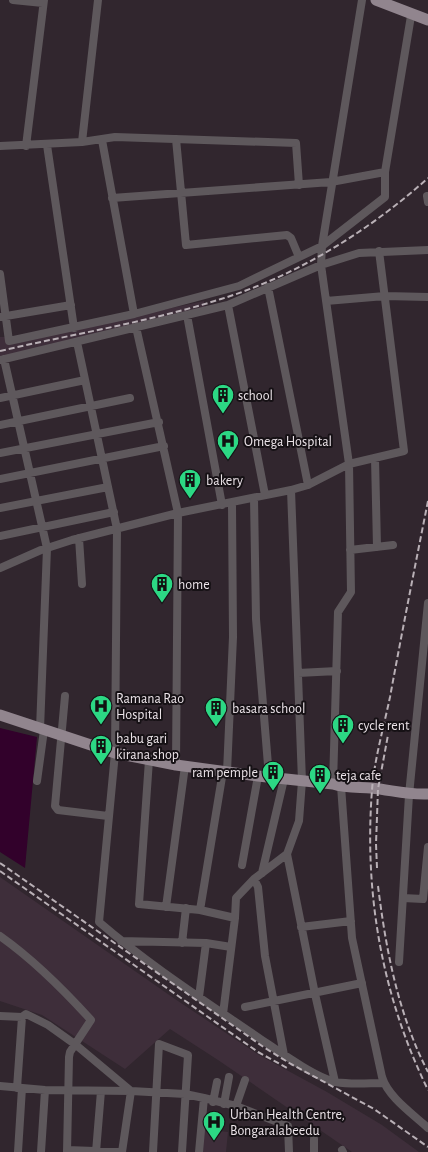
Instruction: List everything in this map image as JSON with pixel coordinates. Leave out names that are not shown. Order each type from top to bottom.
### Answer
[{"type":"main road","points":[[376,0],[428,21]]},
{"type":"main road","points":[[397,0],[428,12]]},
{"type":"main road","points":[[0,714],[42,730],[115,753],[149,760],[258,776],[372,788],[409,795],[428,794]]},
{"type":"street","points":[[14,0],[43,1],[26,146]]},
{"type":"street","points":[[82,142],[98,0]]},
{"type":"street","points":[[362,0],[331,182],[322,246],[321,265],[349,464],[351,592],[338,612],[337,785],[352,938],[384,1083],[398,1100],[428,1128]]},
{"type":"street","points":[[366,0],[428,21]]},
{"type":"street","points":[[0,274],[3,316],[9,341],[134,314],[239,286],[322,246],[385,197],[385,172],[411,16]]},
{"type":"street","points":[[0,146],[47,145],[102,140],[115,137],[296,144],[299,185]]},
{"type":"street","points":[[176,139],[186,246],[287,235],[291,238],[299,257]]},
{"type":"street","points":[[102,140],[134,314]]},
{"type":"street","points":[[47,145],[74,328]]},
{"type":"street","points":[[112,198],[331,182],[385,172]]},
{"type":"street","points":[[37,781],[42,730],[47,548],[29,474],[13,396],[2,359],[228,305],[321,265],[359,252],[428,250]]},
{"type":"street","points":[[0,568],[47,548],[79,538],[178,513],[232,504],[291,490],[308,485],[349,464],[404,451],[380,251]]},
{"type":"street","points":[[268,287],[308,485]]},
{"type":"street","points":[[326,302],[385,296],[428,297]]},
{"type":"street","points":[[228,305],[265,495]]},
{"type":"street","points":[[3,316],[71,306]]},
{"type":"street","points":[[188,315],[222,505]]},
{"type":"street","points":[[136,327],[159,422],[178,513],[180,765],[166,907]]},
{"type":"street","points":[[77,342],[117,529],[115,753],[99,922],[121,941],[223,1014],[284,1055],[335,1082],[384,1083]]},
{"type":"street","points":[[0,398],[85,380]]},
{"type":"street","points":[[0,425],[130,398]]},
{"type":"street","points":[[0,453],[159,422]]},
{"type":"street","points":[[0,479],[102,460],[164,446]]},
{"type":"street","points":[[375,458],[377,547]]},
{"type":"street","points":[[0,508],[108,487]]},
{"type":"street","points":[[291,490],[302,781],[299,821],[287,854],[315,994],[335,1082]]},
{"type":"street","points":[[254,498],[256,618],[269,777]]},
{"type":"street","points":[[200,910],[225,771],[233,637],[232,504]]},
{"type":"street","points":[[0,536],[114,512]]},
{"type":"street","points":[[79,538],[82,584]]},
{"type":"street","points":[[350,550],[393,545]]},
{"type":"street","points":[[399,962],[409,795],[428,603]]},
{"type":"street","points":[[298,673],[337,671]]},
{"type":"street","points":[[65,696],[56,808],[108,816]]},
{"type":"street","points":[[149,760],[139,904],[200,910],[235,918]]},
{"type":"street","points":[[242,865],[258,776]]},
{"type":"street","points":[[262,873],[284,779]]},
{"type":"street","points":[[403,898],[425,900],[428,847]]},
{"type":"street","points":[[223,1014],[232,947],[236,898],[254,879],[287,854]]},
{"type":"street","points":[[254,879],[258,887],[265,956],[284,1055]]},
{"type":"street","points":[[182,943],[186,908]]},
{"type":"street","points":[[301,927],[351,921]]},
{"type":"street","points":[[0,936],[61,986],[91,1020],[69,1057],[67,1151],[122,1152],[131,1092]]},
{"type":"street","points":[[121,941],[206,943],[232,947]]},
{"type":"street","points":[[199,997],[206,943]]},
{"type":"street","points":[[245,1008],[362,983]]},
{"type":"street","points":[[18,1152],[22,1018],[26,1014],[48,1025],[76,1045],[131,1092]]},
{"type":"street","points":[[0,1016],[22,1018]]},
{"type":"street","points":[[153,1152],[159,1044],[188,1055],[182,1152]]},
{"type":"street","points":[[224,1104],[230,1077]]},
{"type":"street","points":[[236,1106],[245,1080]]},
{"type":"street","points":[[213,1102],[217,1082]]},
{"type":"street","points":[[0,1086],[45,1090],[69,1089],[157,1092],[186,1094],[204,1098],[213,1102],[236,1106],[288,1126],[289,1152]]},
{"type":"street","points":[[41,1152],[45,1090]]},
{"type":"street","points":[[96,1151],[101,1091]]},
{"type":"street","points":[[199,1152],[204,1098]]},
{"type":"street","points":[[314,1139],[314,1152]]},
{"type":"shaded area","points":[[204,301],[205,308],[0,358],[0,337],[6,337],[8,343]]},
{"type":"shaded area","points":[[0,728],[37,737],[25,868],[0,852]]},
{"type":"shaded area","points":[[0,877],[175,999],[259,1055],[327,1092],[382,1125],[419,1152],[352,1152],[170,1029],[125,1069],[42,1015],[0,1001]]},
{"type":"shaded area","name":"Urban Health Centre, Bongaralabeedu","points":[[202,1129],[228,1132],[226,1152],[200,1152]]},
{"type":"railway","points":[[0,351],[194,307],[221,299],[277,278],[304,265],[356,234],[428,178]]},
{"type":"railway","points":[[428,501],[375,767],[370,829],[374,906],[388,981],[412,1054],[428,1090]]},
{"type":"railway","points":[[377,868],[376,844],[378,789],[388,735]]},
{"type":"railway","points":[[0,863],[265,1048],[291,1064],[374,1109],[428,1147]]},
{"type":"railway","points":[[0,871],[258,1052],[289,1069]]},
{"type":"railway","points":[[378,886],[389,958],[401,1005],[428,1072]]},
{"type":"place","name":"school","points":[[223,414]]},
{"type":"place","name":"Omega Hospital","points":[[228,460]]},
{"type":"place","name":"bakery","points":[[190,500]]},
{"type":"place","name":"home","points":[[162,604]]},
{"type":"place","name":"Ramana Rao Hospital","points":[[101,726]]},
{"type":"place","name":"basara school","points":[[216,728]]},
{"type":"place","name":"cycle rent","points":[[343,744]]},
{"type":"place","name":"babu gari kirana shop","points":[[101,766]]},
{"type":"place","name":"ram pemple","points":[[273,792]]},
{"type":"place","name":"teja cafe","points":[[320,794]]},
{"type":"place","name":"Urban Health Centre, Bongaralabeedu","points":[[214,1142]]}]
